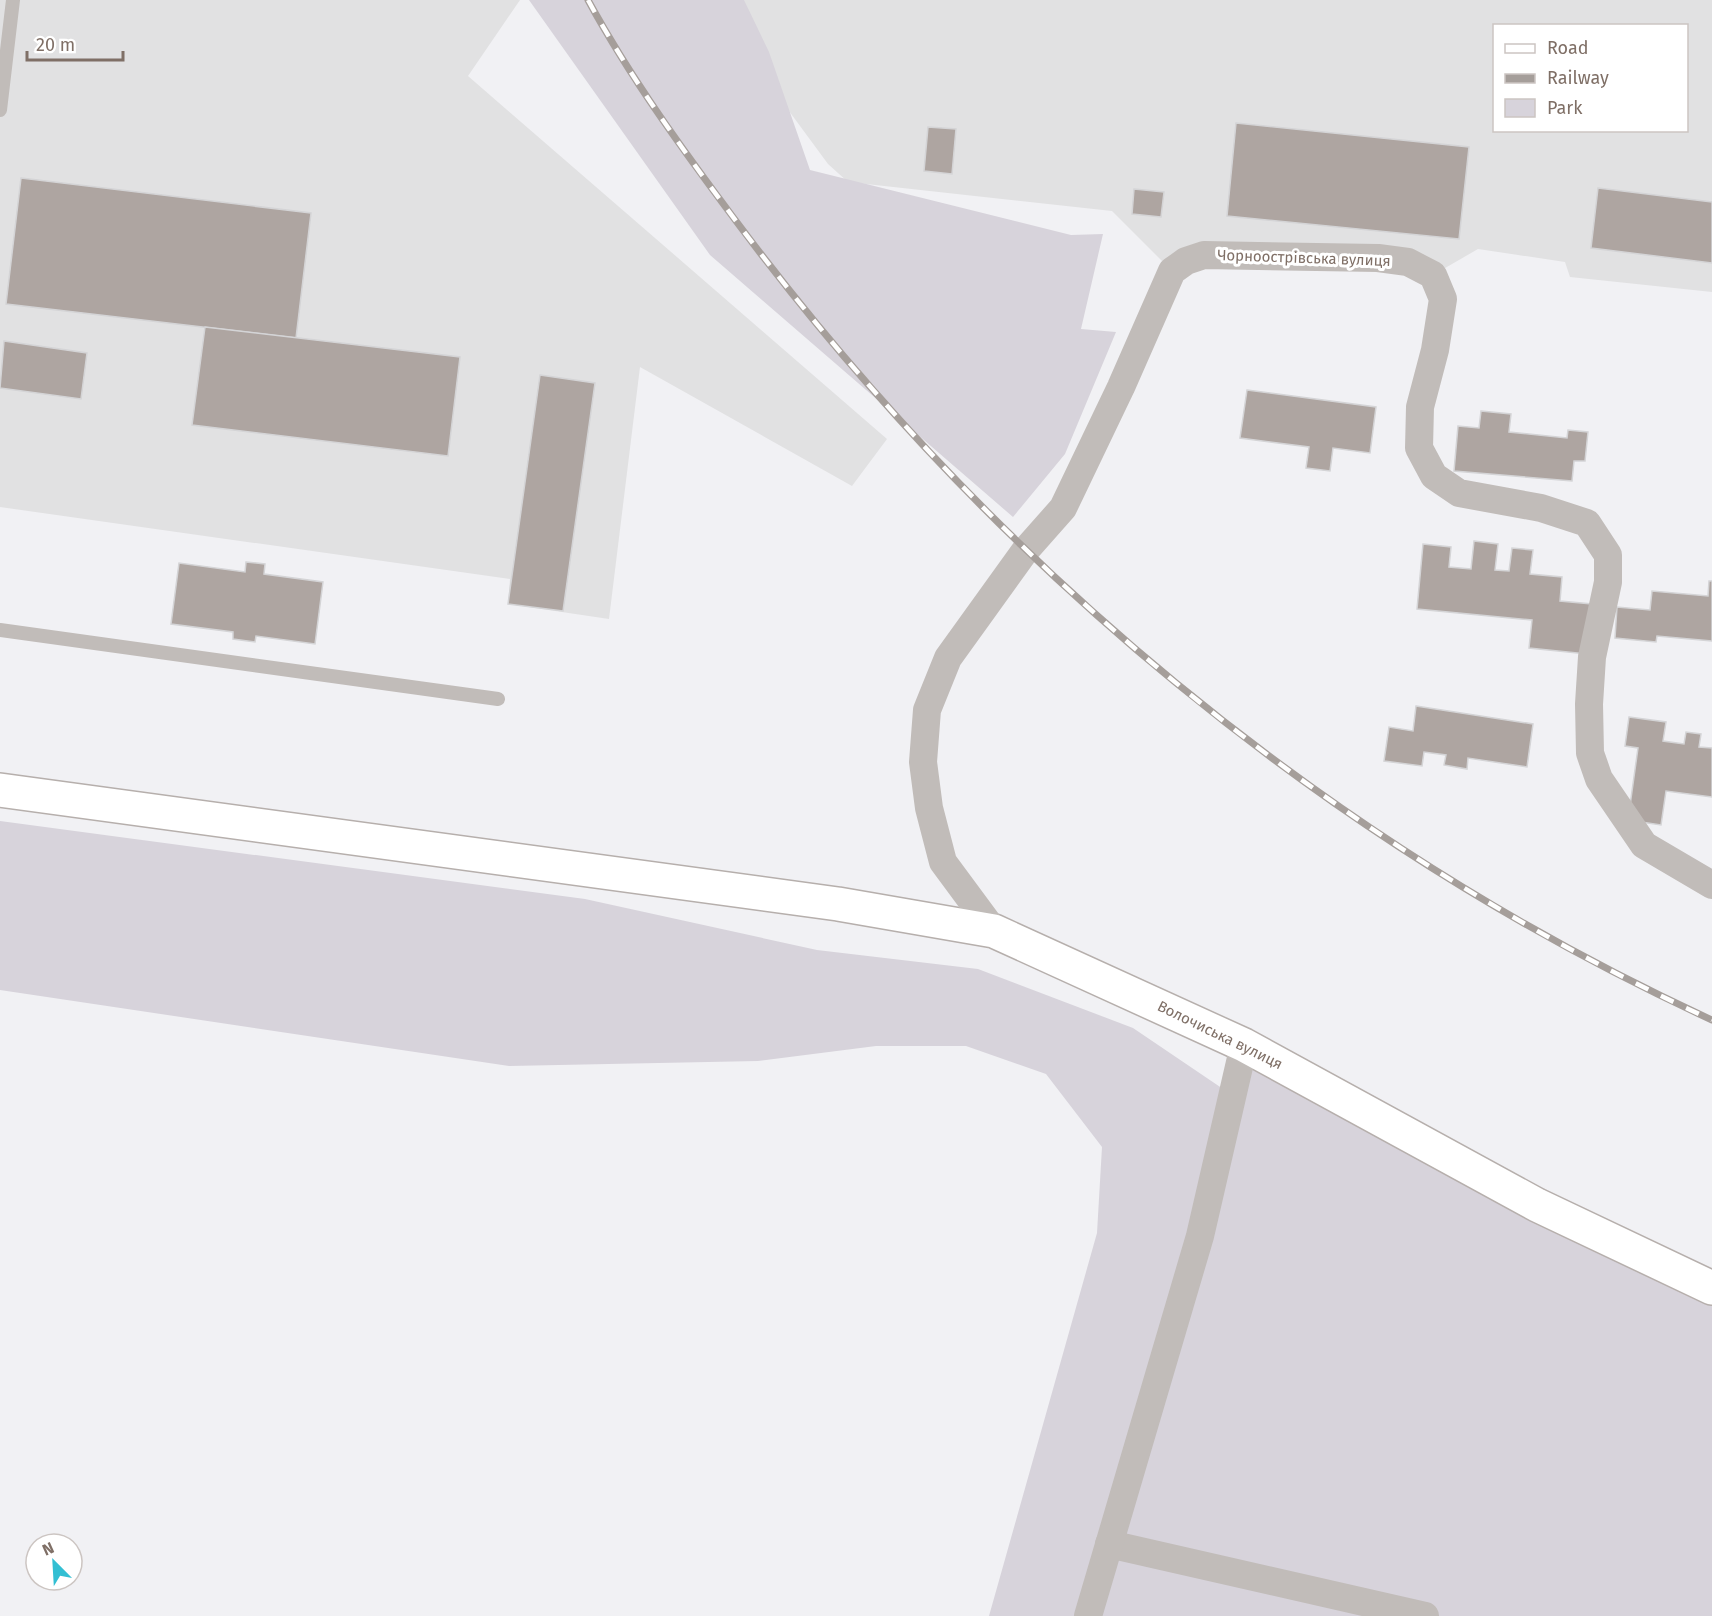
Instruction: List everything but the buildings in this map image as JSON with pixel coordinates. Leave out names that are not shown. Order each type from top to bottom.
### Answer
[{"type":"main road","name":"Волочиська вулиця","points":[[0,790],[837,904],[994,931],[1244,1045],[1537,1205],[1712,1288]]},
{"type":"street","name":"Чорноострівська вулиця","points":[[994,931],[943,862],[928,807],[925,774],[927,710],[948,658],[1025,551],[1063,508],[1121,387],[1172,271],[1186,261],[1204,255],[1257,254],[1307,258],[1378,258],[1408,262],[1433,275],[1443,299],[1435,350],[1420,407],[1419,448],[1434,476],[1459,493],[1541,508],[1587,523],[1608,555],[1608,582],[1592,657],[1588,704],[1590,753],[1599,779],[1644,845],[1712,885]]},
{"type":"street","points":[[1088,1616],[1200,1236],[1244,1045]]},
{"type":"street","points":[[1109,1544],[1425,1616]]},
{"type":"lane","points":[[0,111],[13,0]]},
{"type":"lane","points":[[0,630],[498,699]]},
{"type":"shaded area","points":[[0,0],[520,0],[468,76],[887,439],[852,486],[640,367],[609,619],[508,604],[510,579],[0,507]]},
{"type":"shaded area","points":[[730,0],[1712,0],[1712,292],[1570,277],[1565,262],[1478,249],[1433,275],[1378,258],[1172,271],[1112,211],[848,182],[828,164],[789,111]]},
{"type":"green space","points":[[529,0],[744,0],[769,52],[810,170],[1071,235],[1103,234],[1081,329],[1116,332],[1065,454],[1013,517],[710,255]]},
{"type":"green space","points":[[0,821],[585,899],[817,950],[978,969],[1133,1028],[1232,1095],[1244,1045],[1712,1288],[1712,1616],[989,1616],[1097,1233],[1102,1147],[1046,1074],[966,1046],[876,1046],[758,1061],[509,1066],[0,990]]},
{"type":"railway","points":[[588,0],[640,87],[679,143],[739,225],[838,349],[944,467],[1057,578],[1176,683],[1302,780],[1433,869],[1570,949],[1712,1020]]}]
